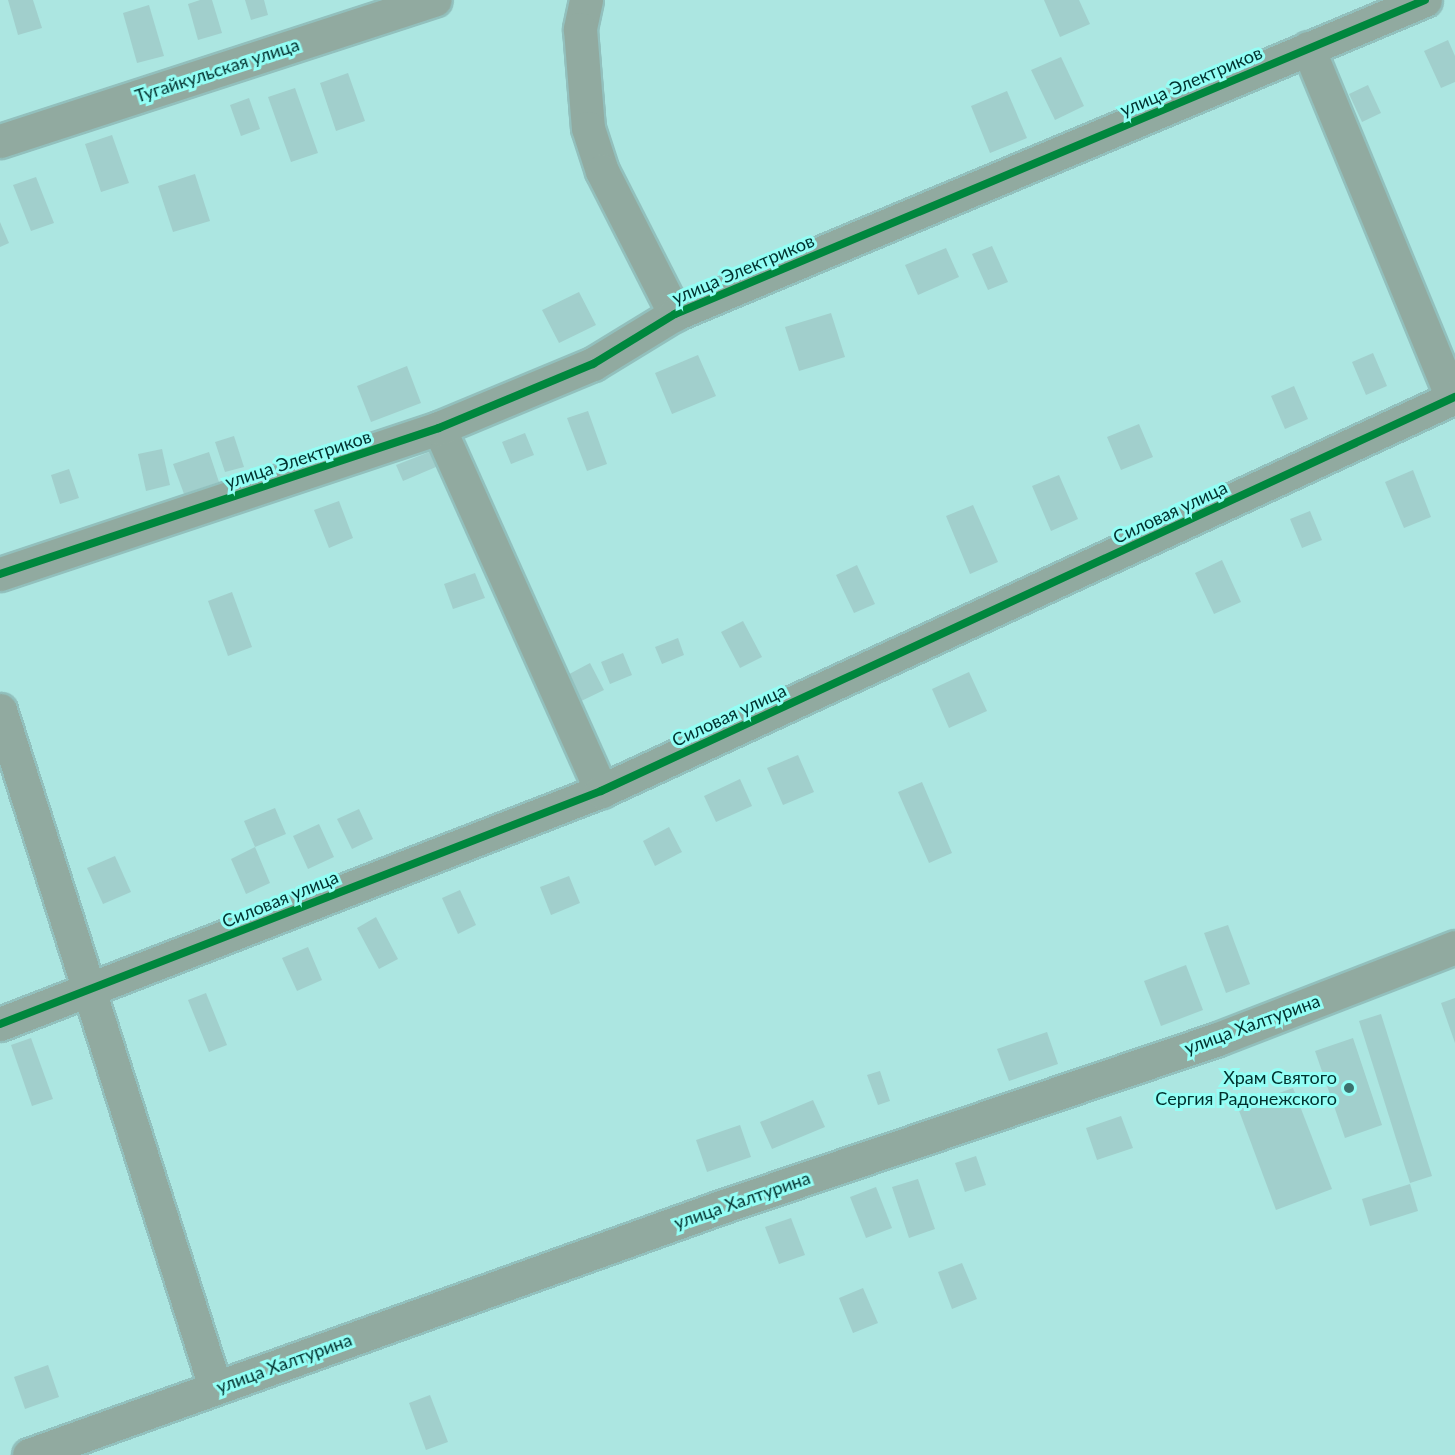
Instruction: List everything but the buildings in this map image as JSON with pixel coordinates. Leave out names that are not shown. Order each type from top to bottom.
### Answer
[{"type":"street","name":"Тугайкульская улица","points":[[0,141],[435,0]]},
{"type":"street","points":[[586,0],[580,29],[588,128],[602,171],[675,314]]},
{"type":"street","name":"улица Электриков","points":[[0,574],[439,428],[593,364],[675,314],[1425,0]]},
{"type":"street","points":[[1308,48],[1454,397]]},
{"type":"street","name":"Силовая улица","points":[[0,1024],[601,791],[1454,397]]},
{"type":"street","points":[[439,428],[601,791]]},
{"type":"street","points":[[0,710],[92,990],[215,1387]]},
{"type":"street","name":"улица Халтурина","points":[[29,1455],[718,1208],[1218,1039],[1455,947]]},
{"type":"cycle path","points":[[0,574],[439,428],[593,364],[675,314],[1425,0]]},
{"type":"cycle path","points":[[0,1024],[601,791],[1455,397]]},
{"type":"place","name":"Храм Святого Сергия Радонежского","points":[[1349,1088]]}]
